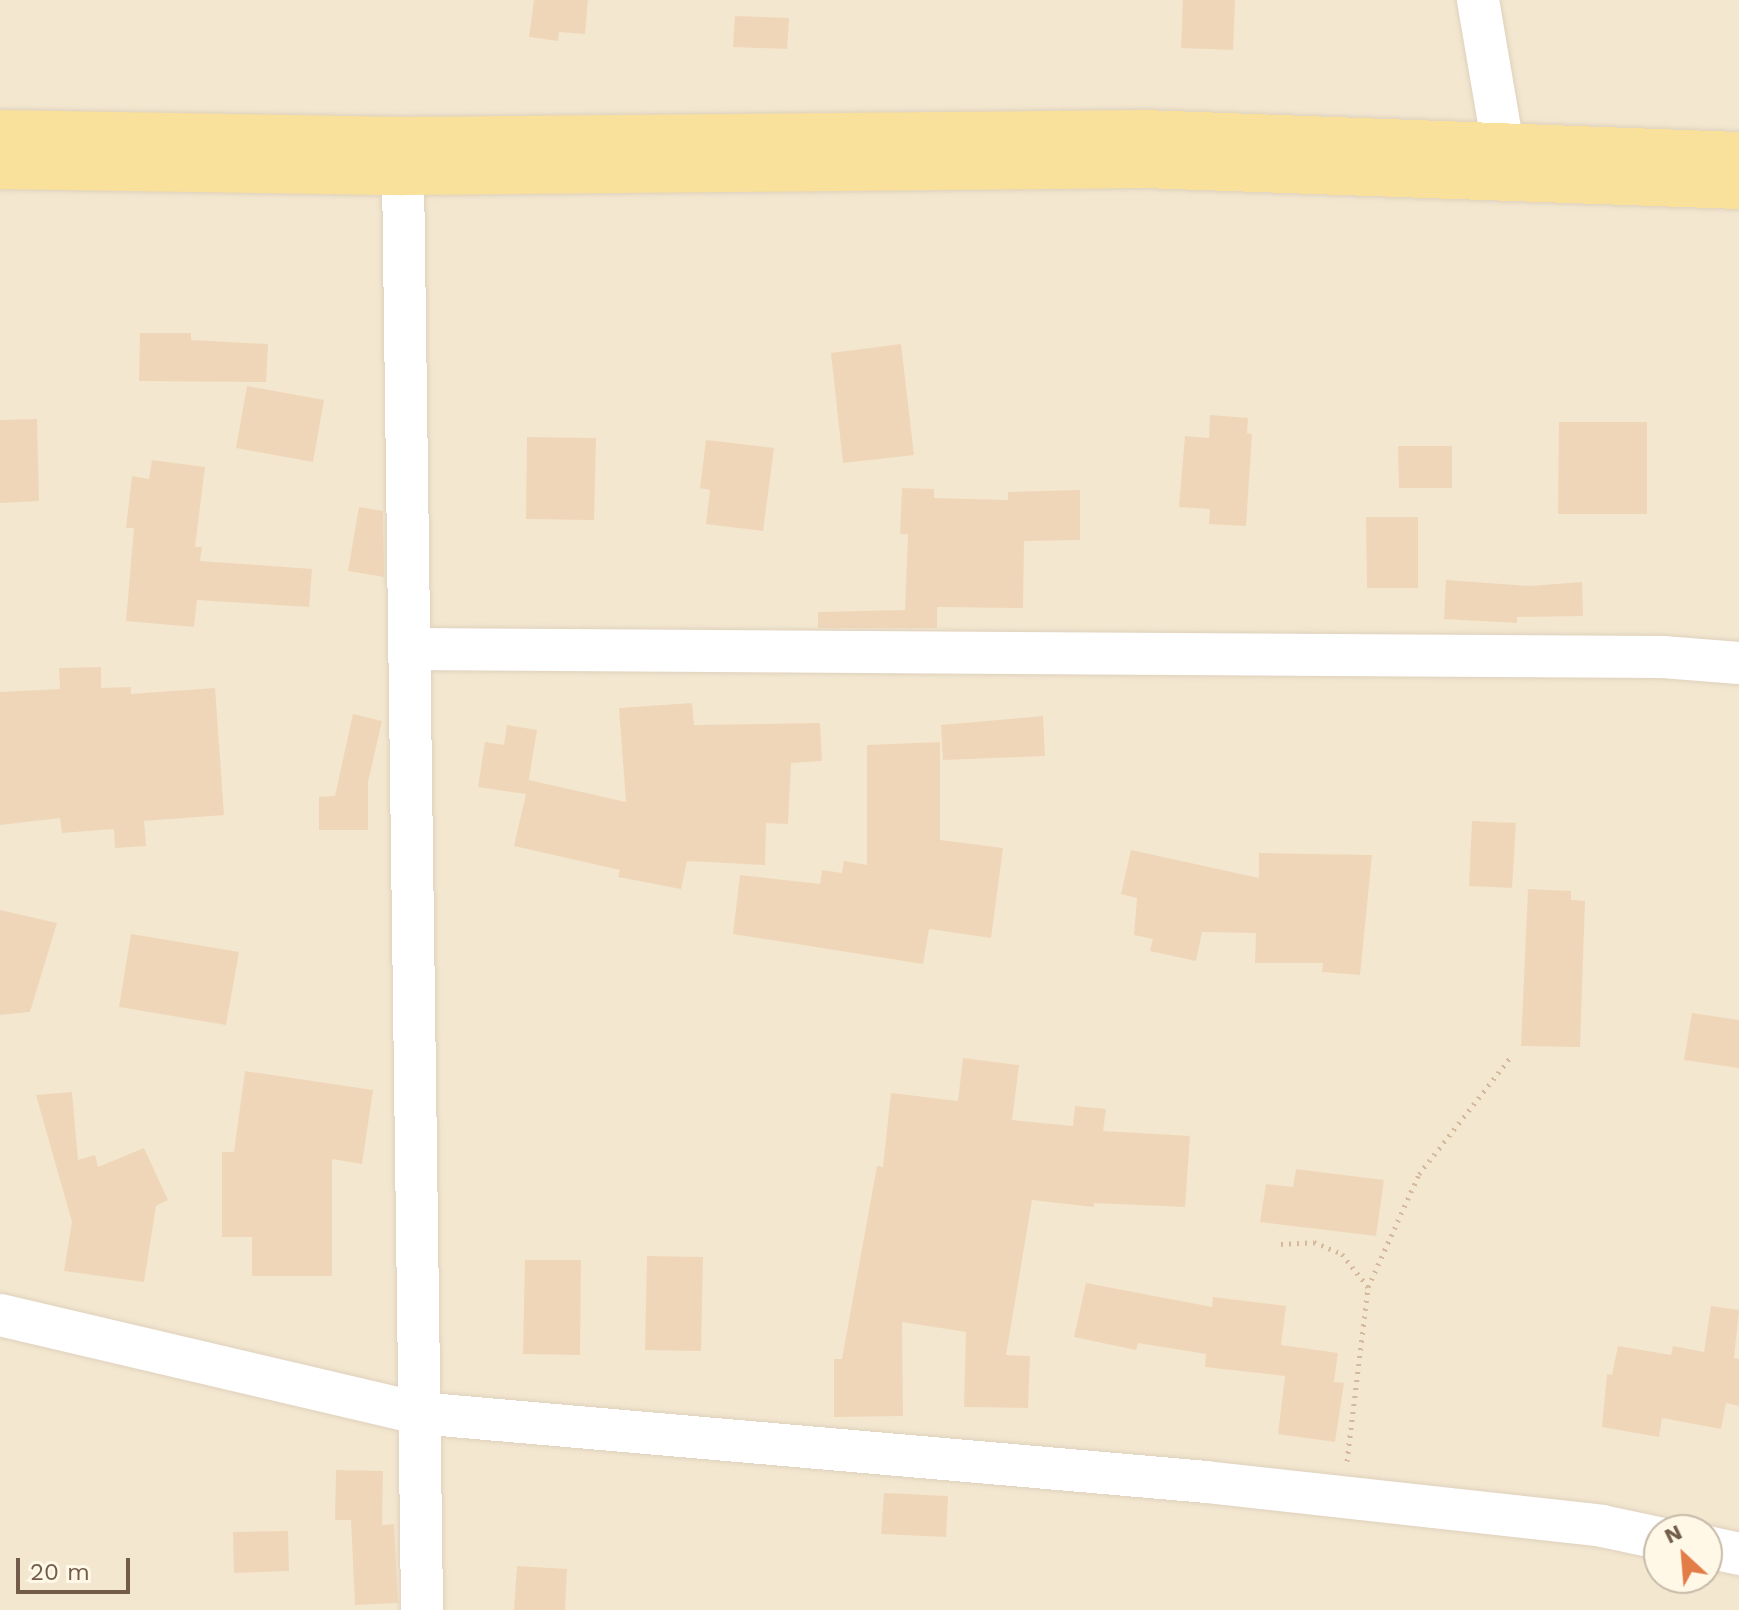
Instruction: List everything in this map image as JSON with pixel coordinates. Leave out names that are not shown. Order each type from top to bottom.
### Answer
[{"type":"main road","points":[[0,132],[403,139],[1144,132],[1739,154]]},
{"type":"main road","points":[[0,167],[403,173],[1144,166],[1739,187]]},
{"type":"street","points":[[1478,0],[1503,147]]},
{"type":"street","points":[[403,173],[422,1610]]},
{"type":"street","points":[[411,649],[1648,656],[1739,663]]},
{"type":"street","points":[[0,1315],[418,1413],[1344,1498],[1602,1526],[1643,1535]]},
{"type":"path","points":[[1344,1498],[1368,1287],[1419,1174],[1510,1058]]},
{"type":"path","points":[[1281,1244],[1314,1242],[1342,1254],[1368,1287]]},
{"type":"shaded area","points":[[0,0],[1739,0],[1739,1610],[0,1610]]},
{"type":"building","points":[[534,0],[588,0],[585,34],[559,32],[558,41],[529,37]]},
{"type":"building","points":[[1183,0],[1235,0],[1233,50],[1181,48]]},
{"type":"building","points":[[735,16],[789,18],[787,49],[733,47]]},
{"type":"building","points":[[140,333],[191,333],[191,340],[268,344],[266,382],[139,381]]},
{"type":"building","points":[[901,344],[914,455],[843,463],[831,353]]},
{"type":"building","points":[[247,386],[324,400],[313,462],[236,448]]},
{"type":"building","points":[[1210,415],[1248,418],[1247,433],[1252,434],[1246,526],[1209,524],[1210,509],[1179,507],[1185,436],[1209,438]]},
{"type":"building","points":[[37,419],[39,501],[0,503],[0,420]]},
{"type":"building","points":[[1559,422],[1647,422],[1647,514],[1558,514]]},
{"type":"building","points":[[527,437],[596,438],[594,520],[526,519]]},
{"type":"building","points":[[706,440],[774,448],[763,531],[706,524],[710,490],[700,488]]},
{"type":"building","points":[[1398,446],[1452,446],[1452,488],[1399,488]]},
{"type":"building","points":[[152,460],[205,467],[195,547],[202,547],[200,561],[312,569],[309,607],[197,600],[194,627],[126,621],[134,528],[126,528],[132,476],[149,479]]},
{"type":"building","points":[[902,488],[934,489],[934,498],[1008,500],[1008,492],[1080,490],[1080,540],[1024,541],[1023,608],[937,607],[937,628],[818,628],[818,612],[905,610],[908,534],[900,534]]},
{"type":"building","points":[[359,507],[383,511],[384,577],[348,571]]},
{"type":"building","points":[[1366,517],[1418,517],[1418,588],[1367,588]]},
{"type":"building","points":[[1446,580],[1530,586],[1582,582],[1583,616],[1517,617],[1517,623],[1444,619]]},
{"type":"building","points":[[101,667],[101,688],[131,687],[131,694],[215,688],[224,815],[144,821],[146,846],[115,848],[114,829],[62,833],[60,818],[0,825],[0,692],[60,689],[59,668]]},
{"type":"building","points":[[692,703],[694,725],[820,723],[822,761],[791,763],[788,824],[766,823],[765,865],[687,861],[681,889],[618,877],[620,870],[514,846],[526,794],[478,787],[485,742],[504,745],[507,725],[537,730],[528,785],[529,780],[626,802],[619,708]]},
{"type":"building","points":[[353,714],[382,721],[368,782],[368,830],[319,830],[319,797],[335,796]]},
{"type":"building","points":[[1043,716],[1045,756],[943,760],[941,725]]},
{"type":"building","points":[[940,742],[940,840],[1003,848],[991,938],[929,929],[923,964],[733,934],[740,875],[820,884],[822,870],[842,873],[844,861],[867,865],[867,745]]},
{"type":"building","points":[[1472,821],[1516,823],[1512,888],[1469,886]]},
{"type":"building","points":[[1131,850],[1259,878],[1259,853],[1372,855],[1360,975],[1322,972],[1323,963],[1255,963],[1256,933],[1202,932],[1196,961],[1150,951],[1153,939],[1134,935],[1137,898],[1121,894]]},
{"type":"building","points":[[1528,889],[1571,891],[1571,900],[1585,901],[1580,1047],[1521,1046]]},
{"type":"building","points":[[0,910],[57,923],[30,1012],[0,1015]]},
{"type":"building","points":[[131,934],[239,952],[226,1025],[119,1007]]},
{"type":"building","points":[[1692,1013],[1739,1020],[1739,1068],[1684,1060]]},
{"type":"building","points":[[963,1058],[1019,1065],[1012,1120],[1073,1126],[1075,1106],[1106,1109],[1103,1131],[1190,1136],[1185,1207],[1094,1203],[1094,1207],[1032,1200],[1006,1355],[1030,1356],[1028,1408],[964,1407],[966,1332],[902,1322],[903,1416],[834,1417],[834,1359],[842,1359],[877,1166],[883,1167],[891,1093],[958,1101]]},
{"type":"building","points":[[245,1071],[373,1090],[362,1164],[332,1159],[332,1276],[252,1276],[252,1237],[222,1237],[222,1152],[234,1152]]},
{"type":"building","points":[[72,1092],[78,1160],[95,1155],[98,1167],[144,1148],[168,1200],[156,1206],[144,1282],[64,1271],[72,1222],[36,1095]]},
{"type":"building","points":[[1296,1169],[1384,1180],[1376,1236],[1260,1222],[1266,1184],[1293,1187]]},
{"type":"building","points":[[647,1256],[703,1257],[701,1351],[645,1350]]},
{"type":"building","points":[[525,1260],[581,1260],[580,1355],[523,1354]]},
{"type":"building","points":[[1086,1283],[1212,1307],[1213,1297],[1286,1306],[1281,1345],[1338,1353],[1334,1382],[1344,1383],[1335,1442],[1278,1434],[1285,1376],[1205,1367],[1206,1354],[1138,1343],[1136,1350],[1074,1337]]},
{"type":"building","points":[[1711,1306],[1739,1310],[1734,1358],[1739,1359],[1739,1406],[1726,1403],[1721,1429],[1662,1418],[1659,1437],[1602,1427],[1607,1374],[1612,1375],[1618,1346],[1671,1355],[1673,1346],[1704,1352]]},
{"type":"building","points":[[336,1470],[383,1471],[382,1525],[394,1524],[398,1603],[355,1605],[351,1520],[335,1520]]},
{"type":"building","points":[[884,1493],[948,1496],[946,1537],[881,1534]]},
{"type":"building","points":[[288,1531],[289,1571],[234,1573],[233,1532]]},
{"type":"building","points":[[517,1566],[567,1569],[565,1610],[514,1610]]}]
